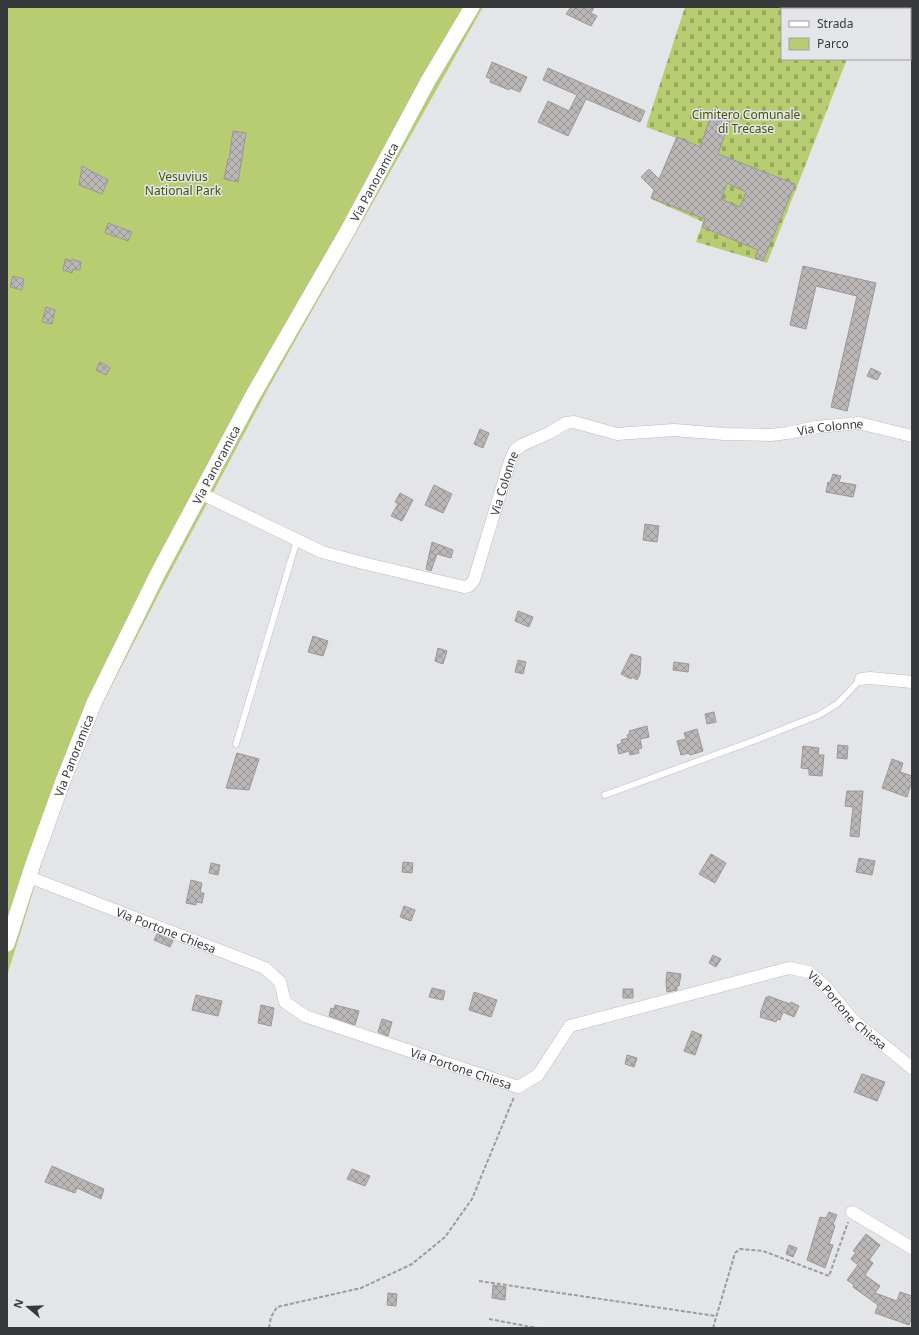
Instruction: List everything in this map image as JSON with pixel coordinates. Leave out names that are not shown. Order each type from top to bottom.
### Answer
[{"type":"street","name":"Via Panoramica","points":[[7,944],[62,781],[94,703],[158,573],[253,395],[348,230],[428,82],[472,7]]},
{"type":"street","name":"Via Colonne","points":[[200,493],[322,552],[464,587],[470,586],[474,580],[510,461],[515,450],[566,423],[574,422],[617,434],[674,430],[724,434],[771,435],[817,427],[859,423],[912,436]]},
{"type":"street","points":[[861,679],[870,678],[912,682]]},
{"type":"street","name":"Via Portone Chiesa","points":[[29,877],[265,968],[280,982],[285,1002],[305,1016],[518,1087],[538,1076],[570,1026],[789,968],[809,972],[826,987],[853,1020],[912,1068]]},
{"type":"street","points":[[852,1212],[912,1248]]},
{"type":"lane","points":[[236,744],[297,540]]},
{"type":"lane","points":[[605,795],[819,716],[837,704],[861,679]]},
{"type":"path","points":[[269,1328],[271,1317],[276,1307],[361,1288],[412,1264],[445,1237],[472,1199],[518,1087]]},
{"type":"path","points":[[713,1328],[735,1253],[740,1249],[763,1251],[829,1276],[852,1212]]},
{"type":"path","points":[[479,1281],[716,1316]]},
{"type":"path","points":[[489,1319],[537,1328]]},
{"type":"green space","name":"Vesuvius National Park","points":[[7,7],[483,7],[268,389],[163,586],[80,747],[55,820],[7,976]]},
{"type":"green space","name":"Cimitero Comunale di Trecase","points":[[685,7],[832,8],[781,8],[781,60],[847,60],[767,263],[696,242],[703,222],[651,199],[676,138],[646,127]]},
{"type":"building","points":[[571,7],[594,7],[591,13],[597,16],[591,26],[566,14]]},
{"type":"building","points":[[492,62],[527,77],[520,92],[510,88],[509,90],[490,82],[491,79],[486,77]]},
{"type":"building","points":[[548,68],[645,111],[640,122],[586,99],[568,136],[538,122],[548,101],[569,111],[577,95],[543,80]]},
{"type":"building","points":[[713,110],[731,117],[718,154],[795,184],[763,261],[755,257],[758,250],[702,227],[705,219],[651,198],[654,190],[641,177],[649,169],[659,179],[677,137],[700,147]],"holes":[[[727,183],[746,192],[740,207],[721,199]]]},
{"type":"building","points":[[233,131],[246,133],[238,182],[224,179],[228,159],[229,160]]},
{"type":"building","points":[[82,166],[108,180],[102,194],[79,185]]},
{"type":"building","points":[[108,223],[132,232],[128,241],[105,233]]},
{"type":"building","points":[[65,259],[72,261],[72,259],[81,262],[80,270],[73,269],[72,273],[63,270]]},
{"type":"building","points":[[803,266],[876,283],[847,411],[831,407],[857,296],[816,286],[806,329],[790,325]]},
{"type":"building","points":[[13,276],[24,279],[22,290],[10,287]]},
{"type":"building","points":[[46,307],[55,310],[52,324],[42,322]]},
{"type":"building","points":[[100,362],[110,368],[106,375],[96,370]]},
{"type":"building","points":[[871,368],[881,373],[877,380],[867,376]]},
{"type":"building","points":[[480,429],[489,433],[483,448],[474,444]]},
{"type":"building","points":[[833,474],[841,476],[839,482],[856,485],[853,497],[826,492],[828,482],[830,483]]},
{"type":"building","points":[[434,485],[452,494],[443,513],[425,505]]},
{"type":"building","points":[[400,493],[413,500],[402,521],[391,516],[398,504],[395,502]]},
{"type":"building","points":[[645,524],[659,526],[657,542],[643,540]]},
{"type":"building","points":[[432,542],[453,550],[451,558],[437,554],[431,571],[426,569]]},
{"type":"building","points":[[518,611],[533,617],[529,627],[515,621]]},
{"type":"building","points":[[313,636],[328,641],[323,656],[308,652]]},
{"type":"building","points":[[438,648],[447,651],[443,664],[435,661]]},
{"type":"building","points":[[631,654],[641,657],[640,674],[637,680],[621,674]]},
{"type":"building","points":[[518,660],[526,662],[523,674],[515,672]]},
{"type":"building","points":[[674,662],[689,664],[688,672],[673,670]]},
{"type":"building","points":[[714,712],[716,722],[707,724],[705,714]]},
{"type":"building","points":[[647,726],[649,737],[640,739],[642,748],[638,749],[639,753],[630,755],[629,751],[619,754],[617,745],[622,743],[621,740],[628,738],[627,735],[630,734],[629,731]]},
{"type":"building","points":[[697,729],[703,751],[690,755],[689,753],[681,755],[677,741],[686,739],[684,733]]},
{"type":"building","points":[[838,745],[848,746],[847,759],[837,758]]},
{"type":"building","points":[[803,746],[819,748],[818,755],[824,755],[822,776],[809,775],[809,769],[801,768]]},
{"type":"building","points":[[237,753],[259,759],[249,790],[226,788]]},
{"type":"building","points":[[892,759],[903,763],[900,772],[912,776],[907,797],[882,788]]},
{"type":"building","points":[[847,791],[863,791],[859,837],[850,836],[853,807],[845,806]]},
{"type":"building","points":[[711,854],[726,863],[715,883],[699,874]]},
{"type":"building","points":[[859,858],[875,861],[872,875],[856,872]]},
{"type":"building","points":[[403,862],[413,863],[412,873],[402,872]]},
{"type":"building","points":[[211,863],[220,865],[218,875],[209,873]]},
{"type":"building","points":[[191,880],[202,883],[200,893],[204,893],[202,903],[196,902],[196,905],[186,903]]},
{"type":"building","points":[[404,906],[415,910],[411,921],[400,917]]},
{"type":"building","points":[[157,934],[173,941],[170,947],[154,940]]},
{"type":"building","points":[[713,955],[721,959],[716,967],[709,963]]},
{"type":"building","points":[[667,972],[681,974],[677,990],[667,992]]},
{"type":"building","points":[[432,988],[445,991],[443,1000],[429,997]]},
{"type":"building","points":[[623,989],[633,989],[633,998],[623,998]]},
{"type":"building","points":[[474,992],[497,1000],[491,1017],[469,1010]]},
{"type":"building","points":[[196,995],[222,1001],[218,1016],[192,1010]]},
{"type":"building","points":[[768,996],[790,1004],[791,1002],[799,1006],[794,1017],[783,1012],[780,1020],[777,1019],[776,1022],[760,1017],[766,997],[767,998]]},
{"type":"building","points":[[261,1005],[274,1008],[271,1026],[258,1023]]},
{"type":"building","points":[[335,1005],[359,1011],[355,1025],[329,1016],[331,1008],[334,1009]]},
{"type":"building","points":[[382,1019],[392,1022],[388,1036],[378,1032]]},
{"type":"building","points":[[692,1031],[702,1035],[695,1055],[684,1051]]},
{"type":"building","points":[[627,1055],[637,1058],[634,1067],[625,1064]]},
{"type":"building","points":[[862,1074],[885,1082],[877,1101],[854,1092]]},
{"type":"building","points":[[52,1166],[104,1189],[101,1199],[77,1188],[75,1193],[45,1182]]},
{"type":"building","points":[[352,1169],[370,1176],[365,1186],[347,1179]]},
{"type":"building","points":[[829,1212],[837,1215],[833,1224],[835,1226],[829,1244],[833,1245],[825,1268],[807,1260],[820,1217],[826,1218]]},
{"type":"building","points":[[866,1234],[880,1245],[869,1260],[873,1263],[865,1275],[880,1286],[875,1293],[897,1301],[900,1292],[912,1296],[912,1316],[909,1325],[875,1313],[878,1305],[853,1287],[854,1285],[847,1280],[858,1265],[851,1259],[856,1252],[853,1251]]},
{"type":"building","points":[[789,1245],[797,1248],[793,1257],[786,1254]]},
{"type":"building","points":[[493,1285],[506,1287],[505,1300],[492,1298]]},
{"type":"building","points":[[388,1293],[397,1294],[396,1306],[387,1305]]}]
